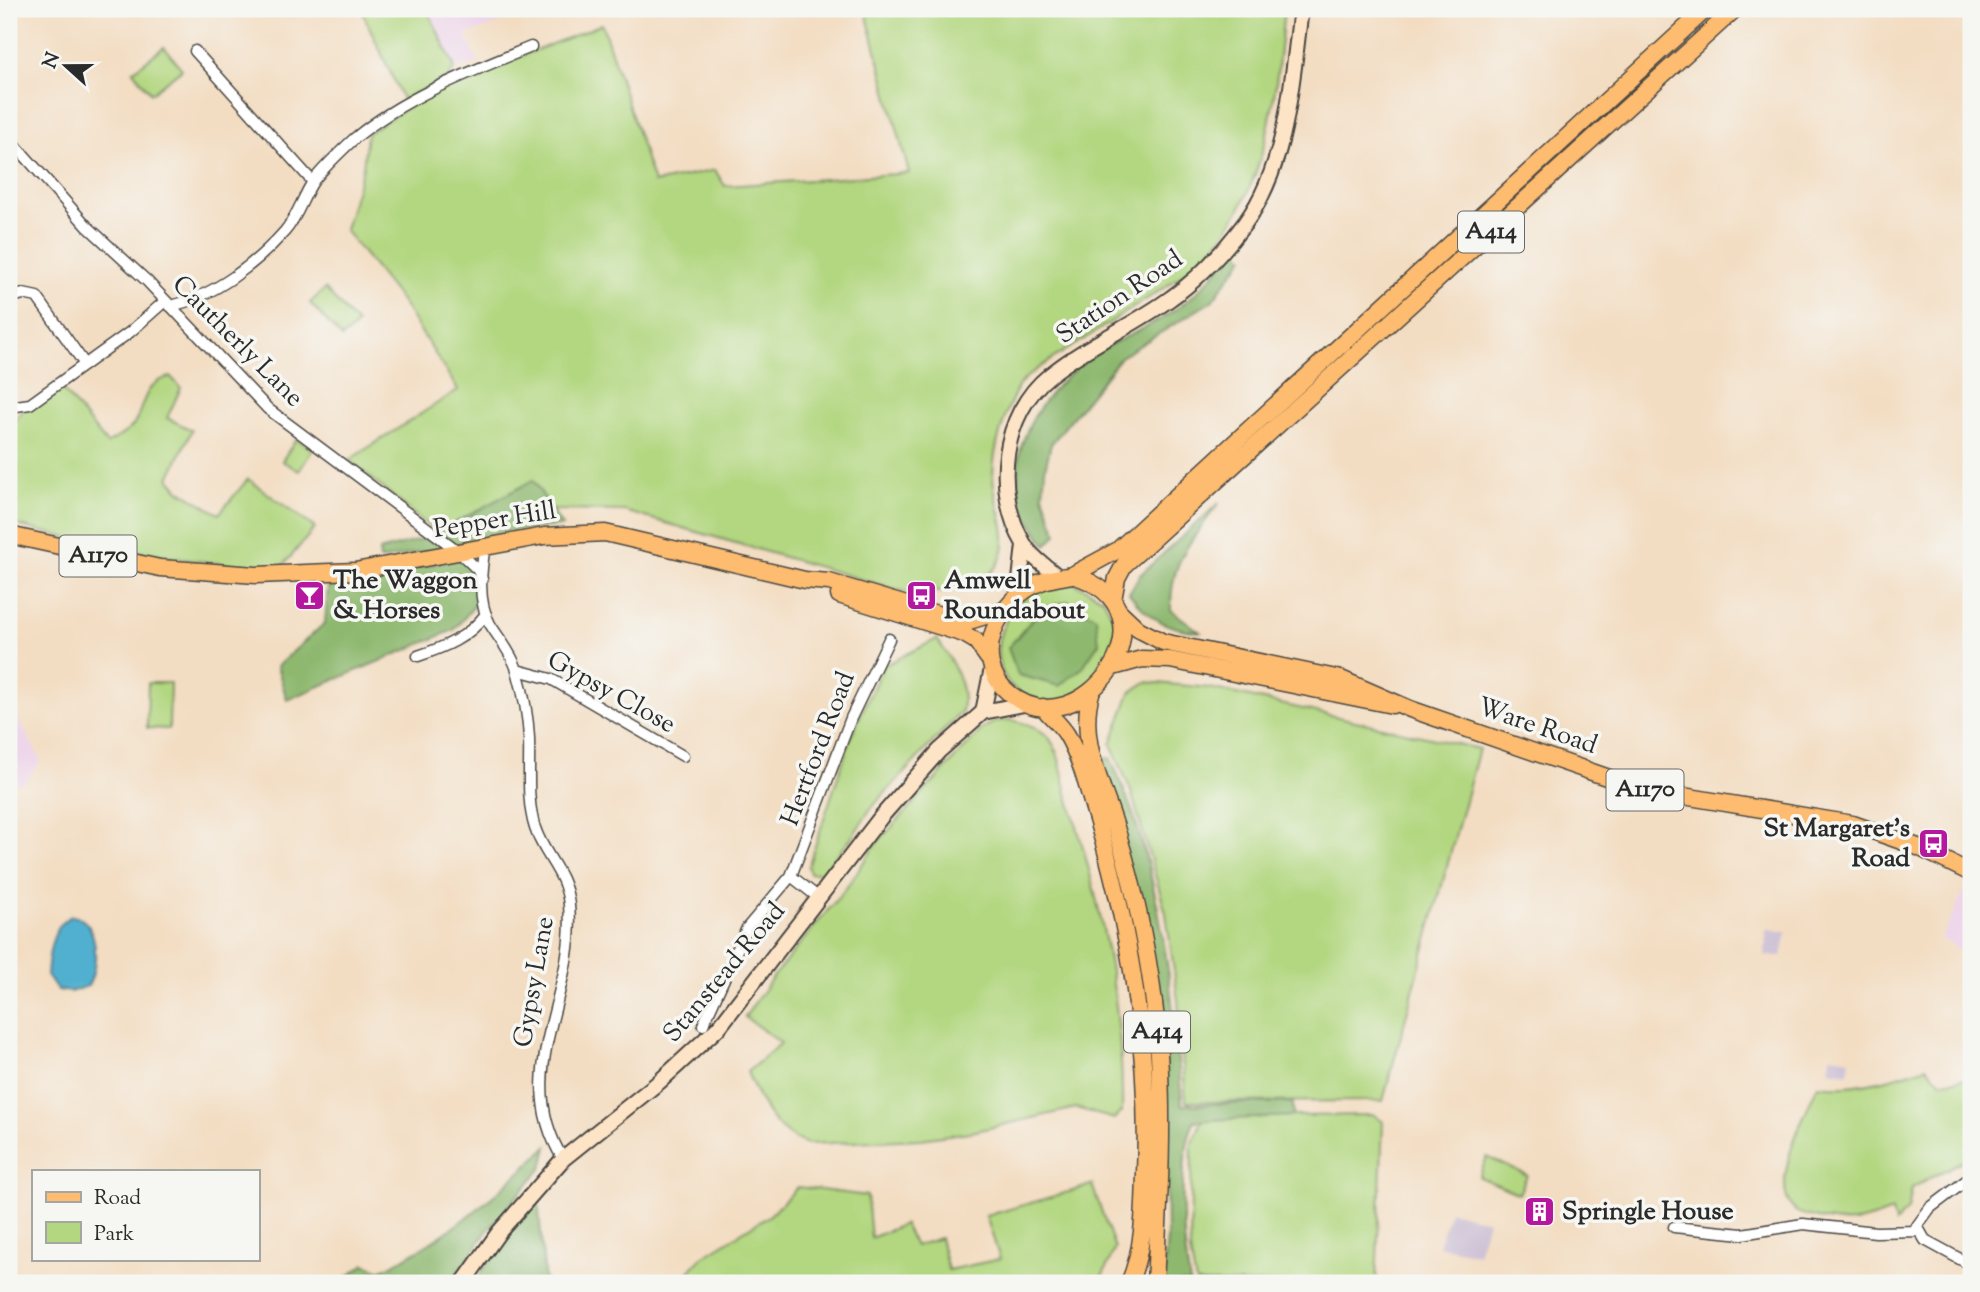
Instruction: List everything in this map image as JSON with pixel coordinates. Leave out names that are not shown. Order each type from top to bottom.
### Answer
[{"type":"main road","name":"Station Road","points":[[1018,597],[1024,545],[1006,490],[1006,460],[1012,432],[1027,401],[1048,376],[1138,321],[1191,283],[1227,247],[1248,219],[1265,187],[1278,147],[1301,9]]},
{"type":"main road","name":"A414","points":[[1065,576],[1118,550],[1706,9]]},
{"type":"main road","name":"A414","points":[[1117,606],[1117,578],[1124,565],[1735,9]]},
{"type":"main road","name":"Pepper Hill","points":[[9,535],[130,563],[188,571],[256,575],[330,573],[544,536],[605,533],[805,580],[829,582],[969,621],[1006,610]]},
{"type":"main road","name":"Station Road","points":[[1024,545],[1065,576]]},
{"type":"main road","points":[[1065,576],[1090,581],[1117,606],[1123,629],[1114,667],[1092,690],[1074,701],[1043,707],[1024,704],[983,712],[995,627],[1018,597],[1039,582],[1065,576]]},
{"type":"main road","name":"Pepper Hill","points":[[805,580],[828,592],[964,634],[976,641],[990,666]]},
{"type":"main road","name":"Ware Road","points":[[1117,606],[1138,629],[1163,642],[1331,676],[1373,690],[1410,709]]},
{"type":"main road","name":"Ware Road","points":[[1114,667],[1142,659],[1170,660],[1410,709],[1642,789],[1853,824],[1918,846],[1971,873]]},
{"type":"main road","points":[[990,666],[1000,686],[1024,704]]},
{"type":"main road","name":"A414","points":[[1092,690],[1085,715],[1087,739],[1127,864],[1154,1004],[1161,1119],[1155,1283]]},
{"type":"main road","name":"A414","points":[[1043,707],[1062,728],[1073,748],[1112,871],[1135,976],[1145,1076],[1146,1152],[1139,1251],[1129,1283]]},
{"type":"main road","name":"Stanstead Road","points":[[463,1283],[499,1232],[563,1159],[703,1044],[746,994],[911,782],[939,751],[983,712]]},
{"type":"street","points":[[9,407],[30,404],[168,303],[190,302],[240,272],[286,231],[313,182],[356,137],[409,102],[531,47]]},
{"type":"street","points":[[195,51],[313,182]]},
{"type":"street","name":"Cautherly Lane","points":[[9,138],[87,226],[168,303],[268,409],[458,551]]},
{"type":"street","points":[[9,298],[23,293],[37,296],[84,363]]},
{"type":"street","points":[[183,320],[190,302]]},
{"type":"street","name":"Gypsy Lane","points":[[485,545],[482,579],[486,614],[517,670],[529,736],[533,819],[540,838],[562,876],[569,901],[569,937],[540,1091],[549,1132],[563,1159]]},
{"type":"street","points":[[458,551],[477,569],[482,579]]},
{"type":"street","points":[[418,656],[454,643],[471,632],[486,614]]},
{"type":"street","name":"Hertford Road","points":[[703,1025],[747,928],[791,876],[851,718],[889,639]]},
{"type":"street","name":"Gypsy Close","points":[[517,670],[551,679],[683,756]]},
{"type":"street","points":[[791,876],[819,898]]},
{"type":"street","points":[[1918,1231],[1924,1214],[1971,1177]]},
{"type":"street","points":[[1674,1227],[1742,1234],[1803,1224],[1876,1232],[1918,1231]]},
{"type":"street","points":[[1918,1231],[1925,1240],[1971,1265]]},
{"type":"shaded area","points":[[361,9],[500,9],[504,21],[466,35],[478,64],[455,68],[446,80],[403,100]]},
{"type":"shaded area","points":[[9,702],[41,761],[22,785],[12,781],[9,785]]},
{"type":"shaded area","points":[[1967,886],[1971,889],[1970,957],[1941,938]]},
{"type":"shaded area","points":[[1766,929],[1787,932],[1782,956],[1765,956]]},
{"type":"shaded area","points":[[1831,1056],[1850,1059],[1848,1073],[1829,1070]]},
{"type":"shaded area","points":[[1450,1211],[1488,1221],[1478,1254],[1438,1246]]},
{"type":"green space","points":[[361,9],[427,9],[455,68],[446,80],[403,100]]},
{"type":"green space","points":[[865,9],[1284,9],[1278,70],[1267,132],[1248,191],[1234,219],[1216,244],[1189,269],[1042,365],[1019,385],[1009,405],[995,453],[993,482],[1003,527],[1004,547],[999,562],[990,573],[963,587],[913,594],[624,511],[552,510],[533,480],[437,533],[349,460],[458,390],[402,302],[345,230],[363,167],[367,134],[393,116],[451,85],[602,24],[654,183],[715,170],[725,186],[909,173]]},
{"type":"green space","points":[[164,47],[182,69],[151,93],[133,71]]},
{"type":"green space","points":[[1236,248],[1244,257],[1212,301],[1121,357],[1051,444],[1043,495],[1057,534],[1046,545],[1024,511],[1017,477],[1019,456],[1034,417],[1075,369],[1102,350],[1156,322],[1185,303]]},
{"type":"green space","points":[[325,289],[357,324],[342,338],[310,303]]},
{"type":"green space","points":[[171,377],[181,388],[167,418],[192,430],[169,478],[179,490],[219,514],[248,479],[315,528],[281,568],[212,563],[144,553],[9,523],[9,427],[22,411],[60,386],[107,444],[132,427],[149,389]]},
{"type":"green space","points":[[296,439],[313,449],[299,471],[282,461]]},
{"type":"green space","points":[[533,480],[562,526],[504,532],[457,544],[437,533]]},
{"type":"green space","points":[[1219,503],[1184,552],[1174,577],[1171,610],[1200,632],[1168,625],[1151,616],[1129,593],[1140,575]]},
{"type":"green space","points":[[430,537],[441,545],[438,549],[380,560],[379,551]]},
{"type":"green space","points":[[461,558],[476,573],[477,588],[475,605],[454,630],[287,700],[277,666],[325,623],[328,586]]},
{"type":"green space","name":"Amwell Roundabout","points":[[1074,583],[1103,598],[1118,628],[1108,665],[1093,682],[1077,693],[1057,701],[1039,701],[1022,695],[1009,684],[1001,668],[998,650],[1002,631],[1013,611],[1034,591],[1046,586]]},
{"type":"green space","points":[[1068,601],[1096,617],[1099,643],[1082,668],[1059,686],[1018,675],[1008,648],[1040,610]]},
{"type":"green space","points":[[937,639],[960,682],[962,711],[871,808],[850,840],[821,873],[810,873],[808,867],[852,734],[883,666]]},
{"type":"green space","points":[[1146,682],[1210,688],[1479,749],[1383,1101],[1186,1102],[1178,1000],[1166,913],[1131,791],[1111,744],[1130,693]]},
{"type":"green space","points":[[148,683],[170,683],[169,729],[147,728]]},
{"type":"green space","points":[[1011,720],[1032,726],[1045,734],[1055,749],[1060,764],[1107,950],[1119,1030],[1122,1112],[1114,1119],[1076,1108],[976,1131],[921,1139],[808,1144],[796,1139],[786,1133],[770,1116],[747,1072],[781,1043],[745,1017],[772,978],[847,887],[876,844],[983,728],[997,721]]},
{"type":"green space","points":[[1104,758],[1110,758],[1127,798],[1153,884],[1174,1017],[1182,1105],[1293,1102],[1293,1116],[1194,1121],[1183,1179],[1183,1223],[1190,1283],[1163,1283],[1167,1238],[1165,1052]]},
{"type":"green space","points":[[1926,1067],[1942,1082],[1971,1078],[1971,1156],[1912,1188],[1908,1210],[1895,1223],[1892,1211],[1864,1221],[1848,1222],[1797,1212],[1788,1202],[1786,1169],[1798,1131],[1818,1085],[1845,1086],[1872,1082]]},
{"type":"green space","points":[[1374,1115],[1383,1122],[1376,1283],[1196,1283],[1190,1251],[1192,1143],[1204,1117]]},
{"type":"green space","points":[[547,1147],[542,1168],[488,1230],[450,1283],[339,1283],[365,1264],[380,1271],[427,1245],[469,1216]]},
{"type":"green space","points":[[1487,1157],[1527,1175],[1519,1194],[1479,1177]]},
{"type":"green space","points":[[1092,1185],[1115,1248],[1103,1275],[1094,1283],[679,1283],[702,1257],[770,1215],[798,1187],[867,1196],[871,1238],[904,1224],[915,1246],[940,1238],[948,1270],[1000,1259],[986,1216]]},
{"type":"green space","points":[[538,1198],[545,1283],[474,1283],[501,1243]]},
{"type":"water","points":[[72,916],[88,925],[95,945],[95,956],[88,986],[70,992],[58,990],[47,976],[50,951],[56,933],[65,920]]},
{"type":"place","name":"The Waggon & Horses","points":[[310,596]]},
{"type":"place","name":"Amwell Roundabout","points":[[921,596]]},
{"type":"place","name":"St Margaret's Road","points":[[1933,844]]},
{"type":"place","name":"Springle House","points":[[1539,1212]]}]
